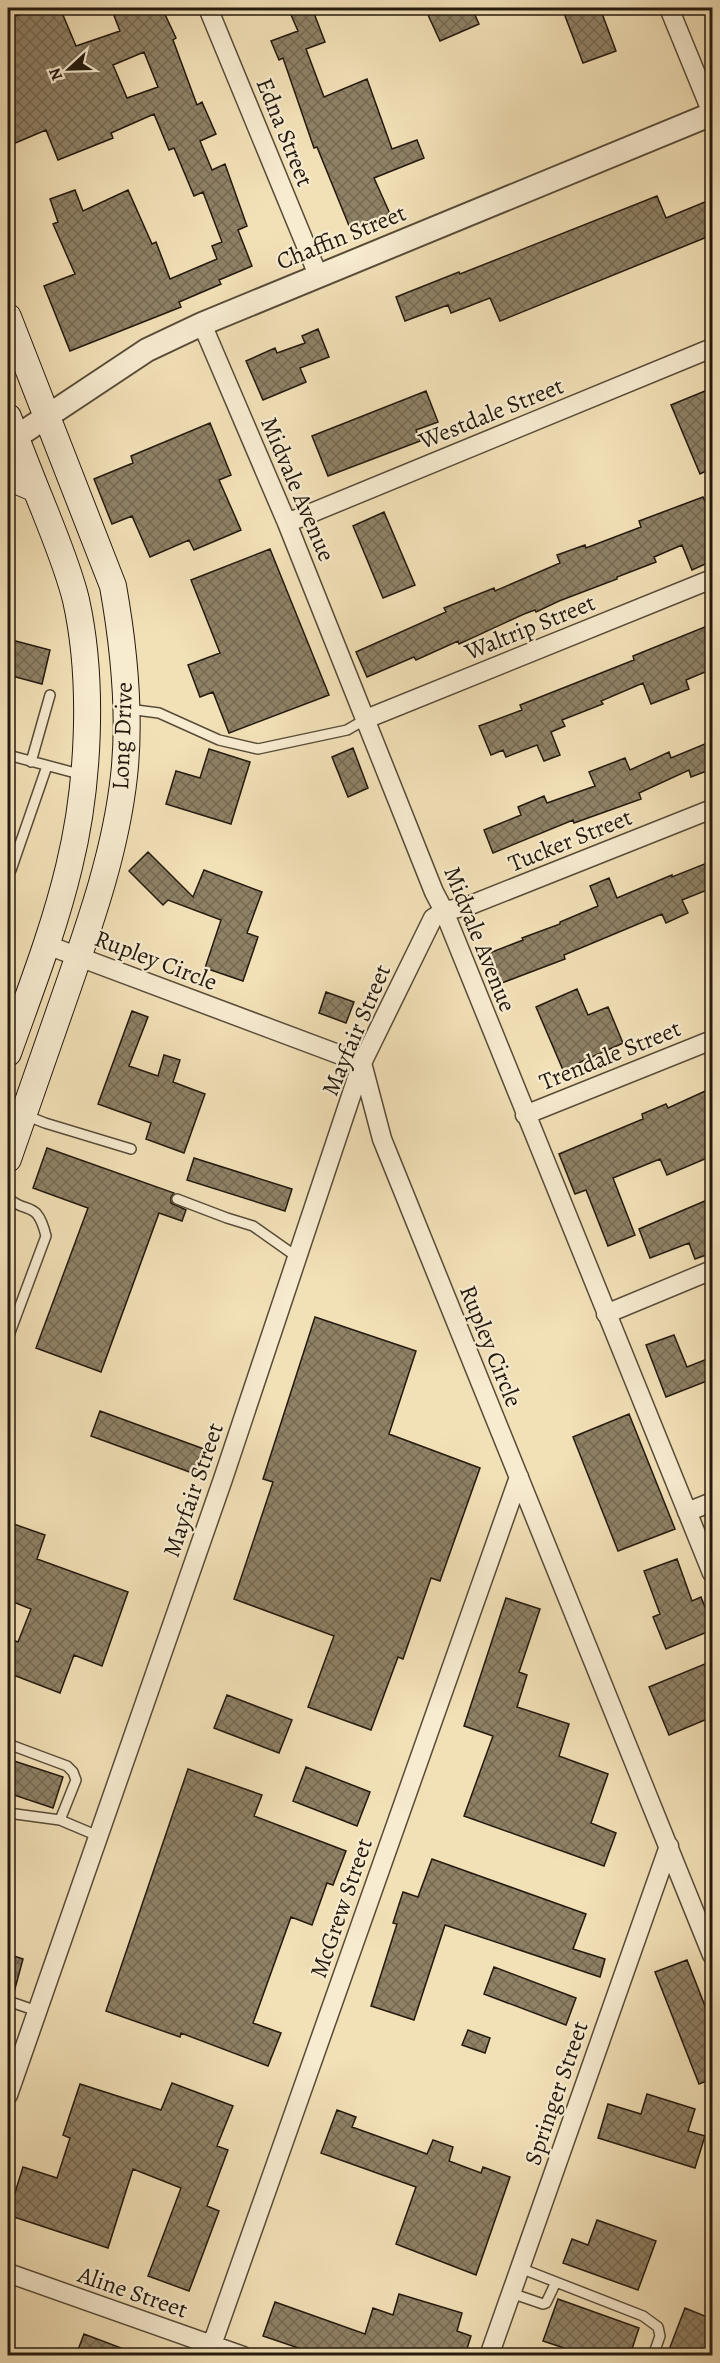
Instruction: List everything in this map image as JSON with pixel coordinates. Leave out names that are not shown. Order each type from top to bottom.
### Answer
[{"type":"main road","name":"Long Drive","points":[[8,317],[113,586],[120,627],[126,700],[124,777],[109,864],[8,1159]]},
{"type":"main road","name":"Long Drive","points":[[8,1053],[47,945],[69,867],[81,804],[86,695],[84,653],[76,600],[61,553],[36,489],[10,432]]},
{"type":"main road","points":[[8,477],[36,489]]},
{"type":"main road","points":[[86,695],[126,700]]},
{"type":"street","name":"Edna Street","points":[[208,8],[318,275]]},
{"type":"street","points":[[669,8],[712,114]]},
{"type":"street","name":"Chaffin Street","points":[[10,432],[48,416],[147,350],[202,324],[712,114]]},
{"type":"street","name":"Midvale Avenue","points":[[202,324],[287,523],[434,892],[444,911],[712,1574]]},
{"type":"street","name":"Westdale Street","points":[[287,523],[712,348]]},
{"type":"street","name":"Waltrip Street","points":[[366,719],[712,579]]},
{"type":"street","name":"Tucker Street","points":[[444,911],[468,906],[712,809]]},
{"type":"street","name":"Mayfair Street","points":[[8,2095],[223,1479],[362,1064],[433,918],[444,911]]},
{"type":"street","name":"Rupley Circle","points":[[47,945],[362,1064],[382,1139],[712,1955]]},
{"type":"street","name":"Trendale Street","points":[[525,1114],[712,1040]]},
{"type":"street","points":[[606,1314],[712,1270]]},
{"type":"street","name":"McGrew Street","points":[[210,2350],[519,1477]]},
{"type":"street","points":[[687,1512],[712,1502]]},
{"type":"street","name":"Springer Street","points":[[489,2355],[669,1846]]},
{"type":"street","name":"Aline Street","points":[[8,2273],[210,2350],[243,2355]]},
{"type":"lane","points":[[31,762],[50,695]]},
{"type":"lane","points":[[126,700],[219,740],[258,749],[347,730],[366,719]]},
{"type":"lane","points":[[8,755],[83,776]]},
{"type":"lane","points":[[11,870],[47,766]]},
{"type":"lane","points":[[23,1114],[131,1149]]},
{"type":"lane","points":[[8,1198],[12,1202],[32,1208],[42,1221],[46,1236],[8,1338]]},
{"type":"lane","points":[[177,1199],[253,1226],[297,1257]]},
{"type":"lane","points":[[8,1744],[67,1766],[73,1772],[76,1780],[60,1820]]},
{"type":"lane","points":[[8,1813],[60,1820],[98,1836]]},
{"type":"lane","points":[[8,2001],[37,2011]]},
{"type":"lane","points":[[520,2268],[643,2316],[658,2327],[660,2336],[653,2355]]},
{"type":"lane","points":[[511,2293],[543,2304],[546,2303],[556,2282]]},
{"type":"building","points":[[35,8],[60,8],[76,46],[120,31],[111,8],[162,8],[176,38],[173,40],[197,105],[202,102],[216,134],[200,141],[212,170],[225,164],[247,226],[238,230],[252,266],[219,280],[221,284],[179,302],[181,307],[70,351],[44,286],[75,274],[53,224],[58,222],[50,199],[75,190],[83,211],[128,190],[152,244],[156,242],[170,279],[217,259],[212,246],[222,242],[203,192],[194,196],[174,148],[169,150],[154,114],[111,133],[113,138],[58,160],[46,130],[8,146],[8,52],[13,50],[8,37],[8,19]],"holes":[[[144,52],[158,87],[127,98],[113,65]]]},
{"type":"building","points":[[288,8],[312,8],[325,42],[306,49],[324,97],[367,79],[392,149],[417,140],[424,158],[374,178],[391,216],[352,233],[317,147],[314,148],[283,58],[279,60],[271,41],[298,31]]},
{"type":"building","points":[[444,8],[472,8],[479,24],[440,41],[428,15]]},
{"type":"building","points":[[562,8],[600,8],[616,51],[583,63]]},
{"type":"building","points":[[657,196],[666,218],[712,199],[712,235],[500,321],[490,298],[451,313],[448,305],[405,321],[396,297]]},
{"type":"building","points":[[318,329],[329,357],[300,368],[306,382],[263,400],[246,361],[275,348],[277,353],[305,343],[302,336]]},
{"type":"building","points":[[712,388],[712,468],[700,474],[671,405]]},
{"type":"building","points":[[426,391],[438,422],[416,430],[420,441],[328,476],[312,436]]},
{"type":"building","points":[[210,423],[231,475],[219,480],[241,530],[194,550],[189,540],[150,557],[132,516],[112,524],[94,479],[133,463],[131,456]]},
{"type":"building","points":[[703,497],[706,503],[712,500],[712,561],[692,570],[682,545],[654,557],[656,562],[617,577],[617,579],[536,612],[535,610],[524,614],[459,644],[458,641],[416,660],[414,657],[367,677],[356,652],[446,612],[444,608],[494,588],[495,591],[560,563],[557,555],[585,545],[586,548],[641,527],[639,521]]},
{"type":"building","points":[[384,512],[415,585],[383,598],[353,526]]},
{"type":"building","points":[[270,549],[329,695],[229,733],[213,692],[200,697],[188,665],[220,653],[191,580]]},
{"type":"building","points":[[712,624],[712,669],[686,680],[689,689],[651,704],[643,683],[601,701],[603,704],[562,720],[565,726],[551,732],[560,755],[544,761],[537,745],[506,757],[503,750],[491,755],[479,726],[522,710],[520,705],[634,660],[633,656]]},
{"type":"building","points":[[8,639],[50,650],[42,684],[8,675]]},
{"type":"building","points":[[712,741],[712,769],[691,777],[689,770],[639,793],[641,799],[574,823],[573,820],[493,853],[484,830],[521,815],[518,807],[544,796],[547,803],[595,786],[589,772],[625,758],[630,770],[669,752],[671,758]]},
{"type":"building","points":[[353,748],[368,788],[348,797],[332,757]]},
{"type":"building","points":[[209,749],[250,762],[231,824],[166,804],[176,771],[200,778]]},
{"type":"building","points":[[148,852],[193,897],[204,870],[262,892],[247,933],[258,937],[243,981],[205,968],[221,920],[168,900],[163,905],[129,871]]},
{"type":"building","points":[[712,861],[712,888],[682,900],[688,913],[666,923],[662,914],[564,955],[565,959],[499,984],[487,954],[598,906],[590,886],[609,878],[617,898]]},
{"type":"building","points":[[577,989],[588,1015],[608,1007],[623,1043],[563,1070],[536,1007]]},
{"type":"building","points":[[326,992],[354,1002],[346,1023],[319,1013]]},
{"type":"building","points":[[132,1011],[148,1017],[129,1066],[158,1076],[164,1055],[180,1060],[173,1082],[205,1094],[184,1153],[146,1139],[151,1123],[98,1104]]},
{"type":"building","points":[[712,1088],[712,1156],[667,1175],[660,1159],[613,1178],[635,1235],[608,1246],[586,1190],[575,1194],[559,1154],[643,1119],[642,1114],[666,1104],[668,1108]]},
{"type":"building","points":[[47,1148],[174,1193],[171,1203],[186,1210],[182,1221],[159,1213],[101,1372],[36,1348],[88,1208],[33,1188]]},
{"type":"building","points":[[194,1158],[292,1189],[285,1211],[187,1180]]},
{"type":"building","points":[[712,1198],[712,1253],[695,1259],[689,1243],[650,1258],[639,1229]]},
{"type":"building","points":[[315,1317],[416,1351],[389,1434],[480,1468],[440,1581],[431,1578],[403,1659],[398,1657],[371,1730],[308,1707],[334,1636],[234,1599],[273,1482],[263,1479]]},
{"type":"building","points":[[674,1335],[687,1367],[712,1357],[712,1379],[666,1397],[646,1345]]},
{"type":"building","points":[[100,1411],[204,1449],[195,1474],[91,1436]]},
{"type":"building","points":[[629,1414],[675,1529],[618,1551],[573,1437]]},
{"type":"building","points":[[8,1522],[45,1535],[37,1559],[128,1592],[102,1666],[74,1655],[60,1693],[8,1673],[8,1638],[18,1642],[31,1609],[8,1600]]},
{"type":"building","points":[[677,1559],[692,1601],[701,1597],[712,1630],[666,1649],[653,1617],[660,1614],[644,1571]]},
{"type":"building","points":[[506,1598],[540,1609],[519,1672],[527,1675],[517,1707],[569,1724],[559,1756],[608,1774],[591,1823],[616,1833],[604,1866],[464,1816],[493,1736],[464,1726]]},
{"type":"building","points":[[712,1661],[712,1717],[669,1735],[649,1687]]},
{"type":"building","points":[[227,1695],[292,1720],[279,1753],[214,1728]]},
{"type":"building","points":[[8,1759],[63,1777],[53,1808],[8,1793]]},
{"type":"building","points":[[306,1767],[370,1792],[357,1826],[293,1801]]},
{"type":"building","points":[[188,1769],[262,1795],[254,1816],[346,1851],[333,1885],[327,1883],[312,1925],[291,1917],[253,2023],[281,2033],[268,2066],[181,2033],[180,2037],[106,2011]]},
{"type":"building","points":[[432,1859],[586,1914],[573,1949],[605,1959],[600,1977],[445,1925],[414,2020],[371,2006],[397,1924],[393,1923],[403,1892],[418,1897]]},
{"type":"building","points":[[8,1954],[23,1959],[13,1996],[8,1994]]},
{"type":"building","points":[[687,1960],[712,2024],[712,2079],[699,2084],[655,1972]]},
{"type":"building","points":[[494,1967],[576,1998],[566,2025],[484,1994]]},
{"type":"building","points":[[468,2030],[490,2038],[485,2053],[462,2045]]},
{"type":"building","points":[[172,2083],[233,2106],[217,2146],[228,2150],[207,2206],[219,2211],[189,2291],[148,2276],[181,2188],[133,2169],[108,2248],[8,2215],[23,2167],[57,2178],[70,2138],[63,2135],[80,2084],[161,2110]]},
{"type":"building","points":[[647,2094],[695,2109],[688,2131],[705,2136],[695,2168],[598,2138],[608,2104],[641,2114]]},
{"type":"building","points":[[337,2110],[356,2117],[352,2127],[427,2154],[433,2140],[453,2147],[449,2161],[481,2173],[483,2167],[510,2177],[476,2275],[396,2244],[416,2187],[321,2153]]},
{"type":"building","points":[[597,2220],[656,2241],[638,2290],[563,2263],[572,2239],[588,2245]]},
{"type":"building","points":[[399,2294],[462,2313],[457,2331],[471,2336],[465,2355],[319,2355],[263,2336],[275,2302],[365,2334],[373,2308],[393,2315]]},
{"type":"building","points":[[558,2299],[639,2328],[630,2355],[585,2355],[543,2341]]},
{"type":"building","points":[[685,2308],[712,2319],[712,2355],[667,2355]]},
{"type":"building","points":[[84,2334],[137,2354],[137,2355],[76,2355]]}]
